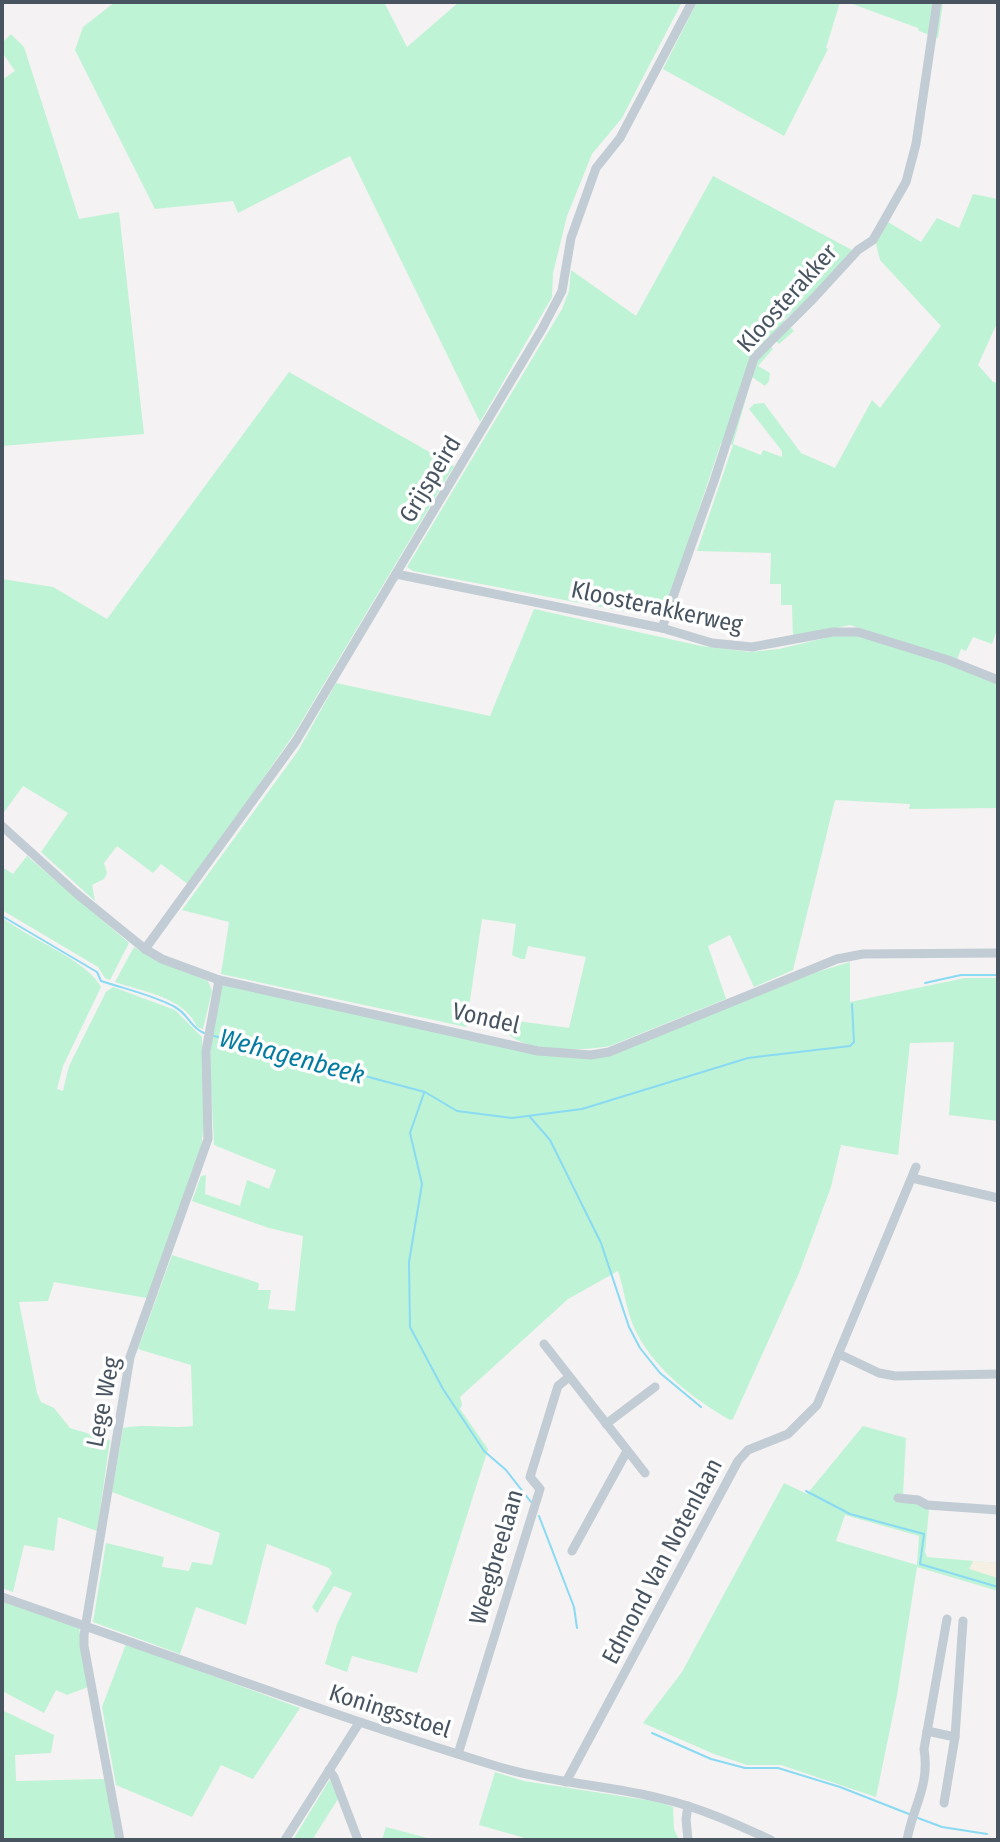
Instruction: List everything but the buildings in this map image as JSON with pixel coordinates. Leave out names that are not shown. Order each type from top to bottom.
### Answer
[{"type":"street","name":"Grijspeird","points":[[145,949],[296,741],[554,308],[562,291],[571,238],[596,168],[620,138],[692,2]]},
{"type":"street","name":"Kloosterakker","points":[[662,628],[754,358],[858,250],[873,240],[910,171],[937,2]]},
{"type":"street","name":"Kloosterakkerweg","points":[[396,574],[662,628],[712,643],[752,647],[794,642],[833,632],[858,632],[948,660],[998,680]]},
{"type":"street","name":"Vondel","points":[[2,826],[76,893],[145,949],[162,959],[219,980],[538,1051],[591,1055],[609,1052],[837,959],[863,954],[998,953]]},
{"type":"street","name":"Lege Weg","points":[[120,1840],[84,1646],[86,1626],[130,1357],[208,1139],[206,1051],[219,980]]},
{"type":"street","name":"Edmond Van Notenlaan","points":[[566,1782],[738,1461],[748,1450],[788,1434],[817,1405],[914,1172],[998,1198]]},
{"type":"street","points":[[544,1344],[645,1473]]},
{"type":"street","points":[[839,1354],[879,1373],[895,1376],[998,1374]]},
{"type":"street","name":"Weegbreelaan","points":[[458,1754],[540,1489],[530,1477],[558,1386],[569,1377]]},
{"type":"street","points":[[606,1424],[655,1387]]},
{"type":"street","points":[[572,1551],[627,1451]]},
{"type":"street","points":[[898,1498],[918,1500],[927,1505],[998,1510]]},
{"type":"street","name":"Koningsstoel","points":[[2,1597],[359,1723],[525,1775],[638,1794],[688,1806],[771,1840]]},
{"type":"street","points":[[907,1840],[921,1797],[926,1763],[924,1749],[947,1619]]},
{"type":"street","points":[[944,1803],[955,1737],[963,1621]]},
{"type":"street","points":[[285,1840],[359,1723]]},
{"type":"street","points":[[927,1731],[955,1737]]},
{"type":"street","points":[[329,1770],[358,1840]]},
{"type":"street","points":[[688,1806],[688,1840]]},
{"type":"green space","points":[[115,2],[384,2],[407,47],[459,2],[682,2],[622,118],[592,154],[567,216],[553,273],[552,297],[480,422],[350,156],[238,213],[233,201],[155,209],[75,50],[83,27]]},
{"type":"green space","points":[[697,2],[840,2],[828,49],[784,136],[663,69]]},
{"type":"green space","points":[[847,2],[943,2],[938,38],[918,28]]},
{"type":"green space","points":[[11,34],[24,47],[79,219],[119,212],[144,434],[2,446],[2,80],[15,71],[2,52],[2,43]]},
{"type":"green space","points":[[713,176],[852,250],[812,296],[784,320],[794,331],[779,344],[775,340],[770,345],[773,349],[758,366],[770,373],[765,386],[752,377],[733,444],[761,455],[763,450],[782,457],[782,451],[749,409],[754,404],[764,403],[801,453],[835,468],[872,400],[880,408],[941,326],[880,260],[876,243],[888,222],[921,242],[937,218],[959,228],[973,194],[998,199],[998,321],[978,365],[993,382],[998,383],[998,627],[992,644],[973,637],[966,651],[961,649],[957,660],[850,625],[793,637],[792,605],[781,605],[781,584],[770,584],[771,553],[697,551],[733,445],[721,443],[664,614],[659,618],[413,571],[407,567],[562,309],[569,291],[571,270],[636,316]]},
{"type":"green space","points":[[289,372],[454,466],[294,734],[189,885],[161,864],[153,873],[117,846],[104,863],[107,873],[104,879],[92,885],[95,901],[41,852],[68,813],[23,786],[2,815],[2,579],[53,587],[107,619]]},
{"type":"green space","points":[[534,609],[701,646],[750,652],[779,649],[842,634],[859,636],[920,653],[998,684],[998,808],[909,809],[910,804],[835,800],[793,970],[754,987],[730,935],[708,946],[726,999],[610,1046],[585,1049],[539,1047],[514,1038],[506,1031],[510,1020],[569,1028],[586,957],[528,946],[525,959],[512,955],[516,924],[482,919],[466,1027],[221,974],[229,922],[182,910],[298,751],[336,683],[490,716]]},
{"type":"green space","points":[[27,856],[129,943],[110,980],[98,967],[2,910],[2,867],[13,874]]},
{"type":"green space","points":[[4,919],[84,968],[101,987],[63,1066],[57,1089],[63,1091],[69,1066],[106,992],[113,987],[175,1010],[202,1037],[204,1126],[201,1147],[147,1298],[54,1282],[48,1301],[19,1302],[41,1402],[54,1408],[70,1428],[110,1440],[97,1531],[58,1517],[54,1551],[24,1545],[13,1592],[2,1588]]},
{"type":"green space","points":[[134,947],[152,958],[208,981],[212,991],[203,1029],[197,1027],[191,1017],[173,1002],[115,982]]},
{"type":"green space","points":[[850,962],[850,1002],[965,978],[998,978],[998,1121],[949,1115],[954,1042],[910,1043],[898,1155],[841,1145],[831,1187],[799,1273],[733,1419],[716,1412],[688,1392],[650,1354],[633,1325],[618,1271],[568,1299],[460,1397],[460,1409],[488,1449],[417,1673],[352,1656],[347,1672],[325,1664],[337,1624],[352,1593],[334,1586],[317,1613],[312,1607],[332,1573],[329,1568],[267,1544],[246,1625],[196,1607],[180,1654],[93,1622],[106,1543],[164,1557],[162,1567],[189,1571],[192,1562],[212,1565],[220,1533],[112,1492],[123,1428],[193,1426],[191,1365],[138,1349],[172,1255],[259,1283],[258,1290],[271,1290],[268,1309],[295,1311],[303,1236],[269,1228],[192,1201],[201,1176],[206,1175],[205,1194],[240,1206],[247,1180],[269,1189],[276,1170],[214,1145],[211,1042],[223,985],[593,1058]]},
{"type":"green space","points":[[863,1426],[906,1438],[903,1495],[929,1509],[927,1557],[998,1563],[998,1591],[917,1567],[897,1695],[876,1797],[781,1765],[747,1765],[643,1723],[682,1672],[784,1483],[807,1494]],"holes":[[[845,1515],[919,1536],[917,1565],[836,1541]]]},
{"type":"green space","points":[[2,1600],[79,1627],[88,1687],[67,1695],[56,1690],[44,1713],[2,1691]]},
{"type":"green space","points":[[126,1644],[300,1708],[253,1779],[221,1765],[192,1817],[116,1785],[102,1707]]},
{"type":"green space","points":[[2,1710],[54,1735],[51,1753],[15,1755],[16,1781],[105,1779],[117,1840],[2,1840]]},
{"type":"green space","points":[[495,1772],[524,1781],[659,1802],[673,1807],[674,1829],[679,1840],[532,1840],[479,1825]]},
{"type":"green space","points":[[330,1779],[338,1799],[312,1840],[293,1840]]},
{"type":"green space","points":[[386,1827],[435,1840],[382,1840]]},
{"type":"sand","points":[[973,1561],[998,1563],[998,1578],[969,1569]]},
{"type":"waterway","name":"Wehagenbeek","points":[[2,916],[97,972],[101,981],[175,1007],[204,1033]]},
{"type":"waterway","points":[[925,983],[961,975],[998,975]]},
{"type":"waterway","points":[[214,1036],[425,1092],[457,1111],[512,1118],[582,1109],[748,1058],[850,1046],[854,1042],[852,1004]]},
{"type":"waterway","points":[[424,1093],[410,1133],[422,1184],[409,1262],[410,1327],[443,1389],[484,1451],[506,1470],[531,1502]]},
{"type":"waterway","points":[[530,1117],[550,1140],[601,1243],[629,1327],[640,1348],[660,1373],[701,1407]]},
{"type":"waterway","points":[[806,1491],[850,1514],[924,1534],[920,1564],[998,1587]]},
{"type":"waterway","points":[[539,1516],[574,1607],[577,1628]]},
{"type":"waterway","points":[[652,1733],[711,1759],[745,1768],[778,1768],[840,1787],[909,1814]]},
{"type":"waterway","points":[[918,1818],[942,1827],[987,1834]]}]
